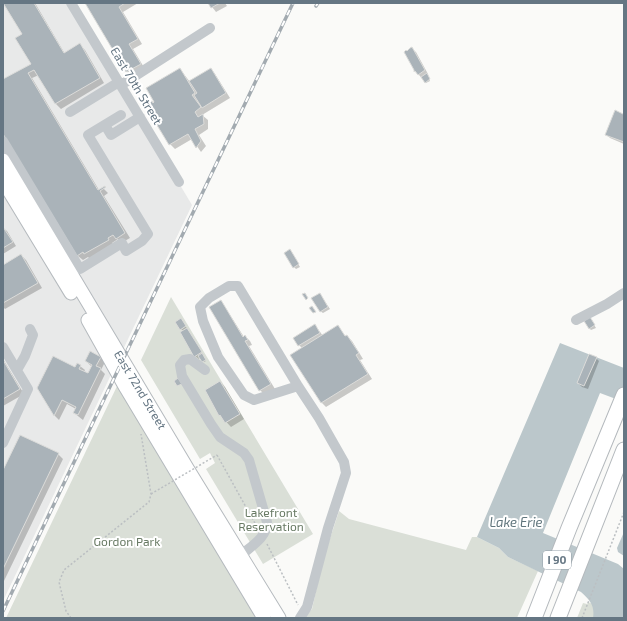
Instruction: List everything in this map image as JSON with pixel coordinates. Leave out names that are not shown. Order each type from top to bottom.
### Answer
[{"type":"highway","points":[[524,618],[541,590],[569,528],[624,395]]},
{"type":"highway","name":"I 90","points":[[558,618],[566,601],[624,450]]},
{"type":"highway","points":[[534,618],[541,590]]},
{"type":"highway","points":[[562,618],[566,601]]},
{"type":"main road","name":"East 72nd Street","points":[[3,160],[234,558],[264,618]]},
{"type":"main road","name":"East 72nd Street","points":[[3,181],[86,316],[126,388],[234,558],[279,618]]},
{"type":"street","name":"East 70th Street","points":[[71,3],[179,182]]},
{"type":"street","points":[[70,112],[120,84],[210,28]]},
{"type":"street","points":[[3,141],[80,269],[122,243],[126,251],[142,241],[148,234],[88,135],[121,115]]},
{"type":"street","points":[[105,125],[111,135],[140,117]]},
{"type":"street","points":[[298,386],[254,400],[244,396],[218,358],[203,320],[200,307],[209,298],[229,286],[238,286],[319,418],[344,462],[346,473],[328,528],[307,607],[300,618]]},
{"type":"street","points":[[576,320],[607,304],[624,293]]},
{"type":"street","points":[[18,372],[33,335],[30,329]]},
{"type":"street","points":[[3,347],[28,389],[5,432],[3,443]]},
{"type":"street","points":[[205,370],[190,359],[184,360],[180,365],[182,376],[215,430],[222,438],[244,453],[249,460],[267,522],[267,528],[262,536],[234,558]]},
{"type":"path","points":[[71,618],[66,611],[59,582],[64,570],[149,502],[151,494],[140,436],[141,432]]},
{"type":"path","points":[[151,494],[217,455]]},
{"type":"path","points":[[582,618],[624,512]]},
{"type":"shaded area","points":[[3,3],[71,3],[192,205],[3,601]]},
{"type":"green space","name":"Lakefront Reservation","points":[[171,297],[313,534],[263,564],[206,469],[215,463],[210,453],[200,459],[141,360]]},
{"type":"green space","name":"Gordon Park","points":[[119,382],[261,618],[6,618]]},
{"type":"green space","points":[[339,511],[349,519],[466,550],[472,537],[477,537],[499,548],[508,557],[538,571],[517,618],[304,618],[312,609],[323,560]]},
{"type":"green space","points":[[588,602],[595,605],[596,618],[577,618],[583,603],[587,604]]},
{"type":"water","name":"Lake Erie","points":[[560,343],[624,368],[624,402],[600,393],[543,533],[618,564],[624,569],[624,618],[593,618],[591,604],[581,592],[508,557],[499,548],[477,537]]},
{"type":"water","points":[[624,532],[624,556],[618,552],[617,548]]},
{"type":"building","points":[[3,3],[34,3],[64,53],[80,43],[100,78],[55,104],[34,70],[28,73],[98,190],[105,186],[106,187],[100,191],[125,233],[116,239],[113,235],[108,238],[109,240],[84,254],[83,252],[77,256],[3,134],[3,79],[31,64],[15,38],[22,34]]},
{"type":"building","points":[[85,3],[125,3],[119,7],[138,39],[129,44],[141,64],[126,72]]},
{"type":"building","points":[[208,3],[220,3],[211,8]]},
{"type":"building","points":[[412,47],[425,70],[418,75],[415,71],[414,72],[404,52]]},
{"type":"building","points":[[180,68],[195,93],[192,95],[201,107],[195,112],[198,117],[203,114],[204,124],[195,129],[201,141],[196,148],[188,134],[169,145],[146,107],[148,105],[147,104],[152,101],[153,103],[154,102],[146,88]]},
{"type":"building","points":[[211,68],[226,93],[202,108],[194,95],[197,93],[189,81]]},
{"type":"building","points":[[427,73],[430,79],[425,83],[421,77]]},
{"type":"building","points":[[615,110],[623,114],[624,112],[624,142],[605,135]]},
{"type":"building","points":[[3,227],[13,242],[3,248]]},
{"type":"building","points":[[290,249],[299,264],[293,268],[284,253]]},
{"type":"building","points":[[21,254],[38,283],[3,303],[3,265]]},
{"type":"building","points":[[305,293],[308,298],[306,300],[302,294]]},
{"type":"building","points":[[320,293],[328,307],[320,312],[311,298]]},
{"type":"building","points":[[221,300],[243,337],[245,335],[248,340],[245,341],[271,384],[259,391],[209,307]]},
{"type":"building","points":[[312,306],[316,312],[313,313],[309,308]]},
{"type":"building","points":[[590,317],[595,325],[589,329],[584,321]]},
{"type":"building","points":[[181,318],[186,326],[180,330],[175,322]]},
{"type":"building","points":[[315,324],[320,333],[298,346],[293,338]]},
{"type":"building","points":[[338,325],[359,353],[356,355],[368,374],[321,403],[290,355]]},
{"type":"building","points":[[187,328],[202,352],[194,357],[180,332]]},
{"type":"building","points":[[90,351],[101,357],[96,366],[101,368],[78,415],[73,413],[76,407],[62,400],[54,416],[37,388],[53,356],[75,367],[77,363],[81,365],[79,369],[88,373],[92,365],[85,361]]},
{"type":"building","points":[[202,353],[206,360],[202,362],[198,356]]},
{"type":"building","points":[[589,354],[597,357],[584,386],[577,383]]},
{"type":"building","points":[[3,360],[20,389],[3,399]]},
{"type":"building","points":[[178,378],[182,384],[177,386],[174,381]]},
{"type":"building","points":[[220,381],[240,414],[225,423],[220,415],[219,416],[205,390]]},
{"type":"building","points":[[20,435],[59,453],[3,569],[3,470]]},
{"type":"railway","points":[[3,611],[293,3]]}]
